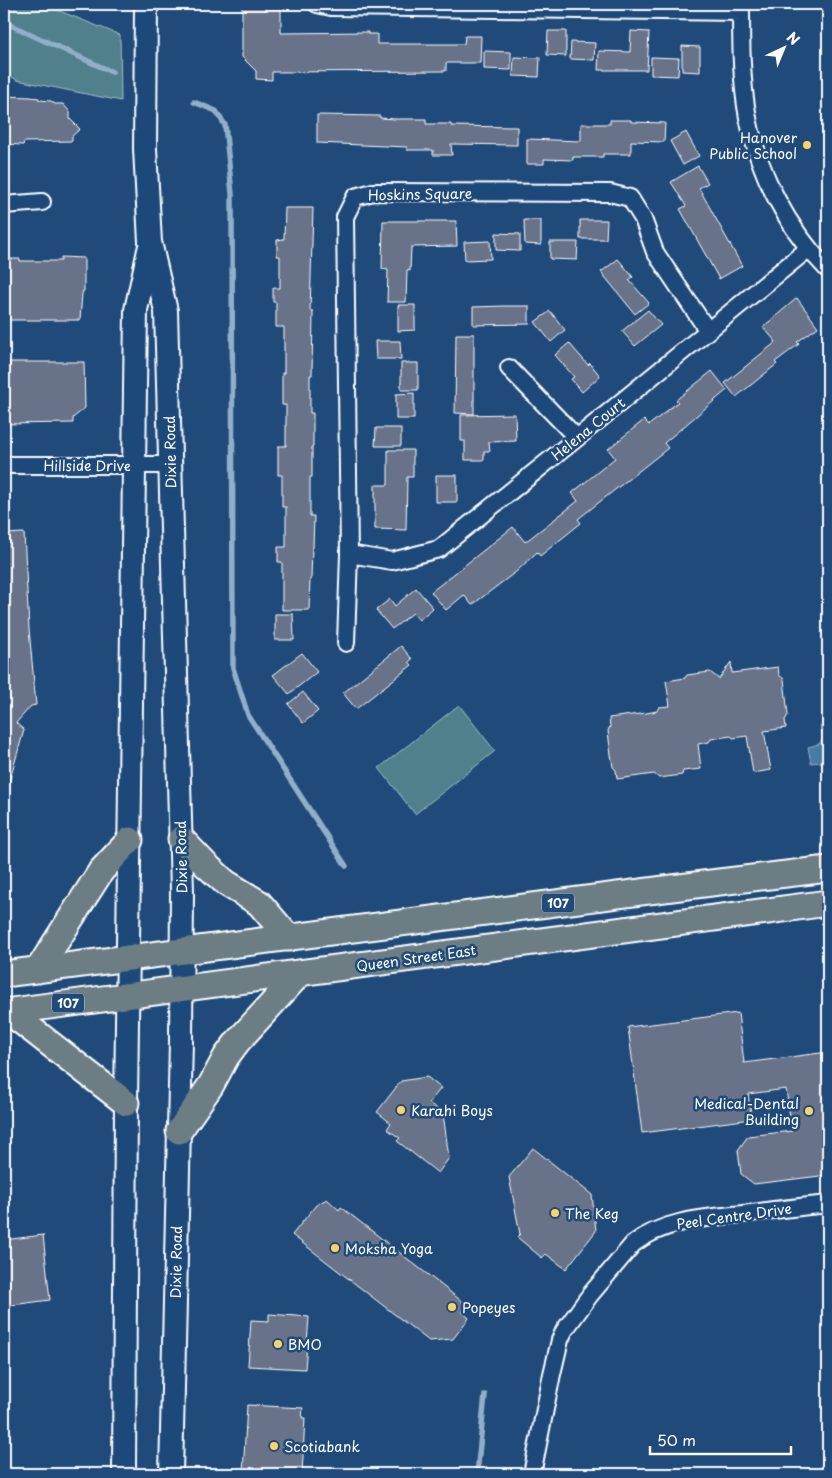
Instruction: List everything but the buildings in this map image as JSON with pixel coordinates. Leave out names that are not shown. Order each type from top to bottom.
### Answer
[{"type":"main road","name":"Dixie Road","points":[[146,4],[145,149],[150,242],[166,311],[181,839],[179,1131],[171,1474]]},
{"type":"main road","name":"Dixie Road","points":[[124,1474],[126,1103],[136,310],[150,242]]},
{"type":"main road","points":[[181,839],[226,883],[259,903],[289,938]]},
{"type":"main road","points":[[38,970],[101,870],[130,840]]},
{"type":"main road","name":"107","points":[[4,974],[828,870]]},
{"type":"main road","name":"Queen Street East","points":[[6,1011],[828,903]]},
{"type":"main road","points":[[179,1131],[211,1085],[226,1057],[238,1041],[300,973]]},
{"type":"main road","points":[[6,1011],[126,1103]]},
{"type":"street","points":[[317,4],[331,8],[741,8],[743,70],[748,118],[761,164],[781,208],[808,250],[828,270]]},
{"type":"street","name":"Hoskins Square","points":[[348,554],[345,217],[355,197],[373,192],[610,193],[630,198],[643,219],[655,252],[708,331]]},
{"type":"street","points":[[4,204],[42,202]]},
{"type":"street","name":"Helena Court","points":[[348,554],[392,561],[439,549],[808,250]]},
{"type":"street","points":[[510,368],[577,438]]},
{"type":"street","name":"Hillside Drive","points":[[4,465],[171,465]]},
{"type":"street","points":[[346,643],[348,554]]},
{"type":"street","name":"Peel Centre Drive","points":[[532,1474],[560,1340],[564,1331],[595,1288],[632,1244],[640,1238],[675,1224],[702,1218],[828,1204]]},
{"type":"green space","points":[[4,4],[42,4],[120,35],[121,101],[17,80],[4,72]]},
{"type":"green space","points":[[459,705],[495,751],[415,814],[379,768]]},
{"type":"water","points":[[828,725],[828,759],[822,762],[811,763],[808,747],[819,744],[823,738],[820,726]]},
{"type":"waterway","points":[[4,22],[112,72]]},
{"type":"waterway","points":[[194,102],[216,111],[225,125],[232,194],[233,668],[248,715],[346,866]]},
{"type":"waterway","points":[[477,1474],[485,1395]]},
{"type":"place","name":"Hanover Public School","points":[[807,145]]},
{"type":"place","name":"Karahi Boys","points":[[401,1110]]},
{"type":"place","name":"Medical-Dental Building","points":[[809,1111]]},
{"type":"place","name":"The Keg","points":[[555,1213]]},
{"type":"place","name":"Moksha Yoga","points":[[335,1248]]},
{"type":"place","name":"Popeyes","points":[[452,1307]]},
{"type":"place","name":"BMO","points":[[278,1344]]},
{"type":"place","name":"Scotiabank","points":[[274,1446]]}]
